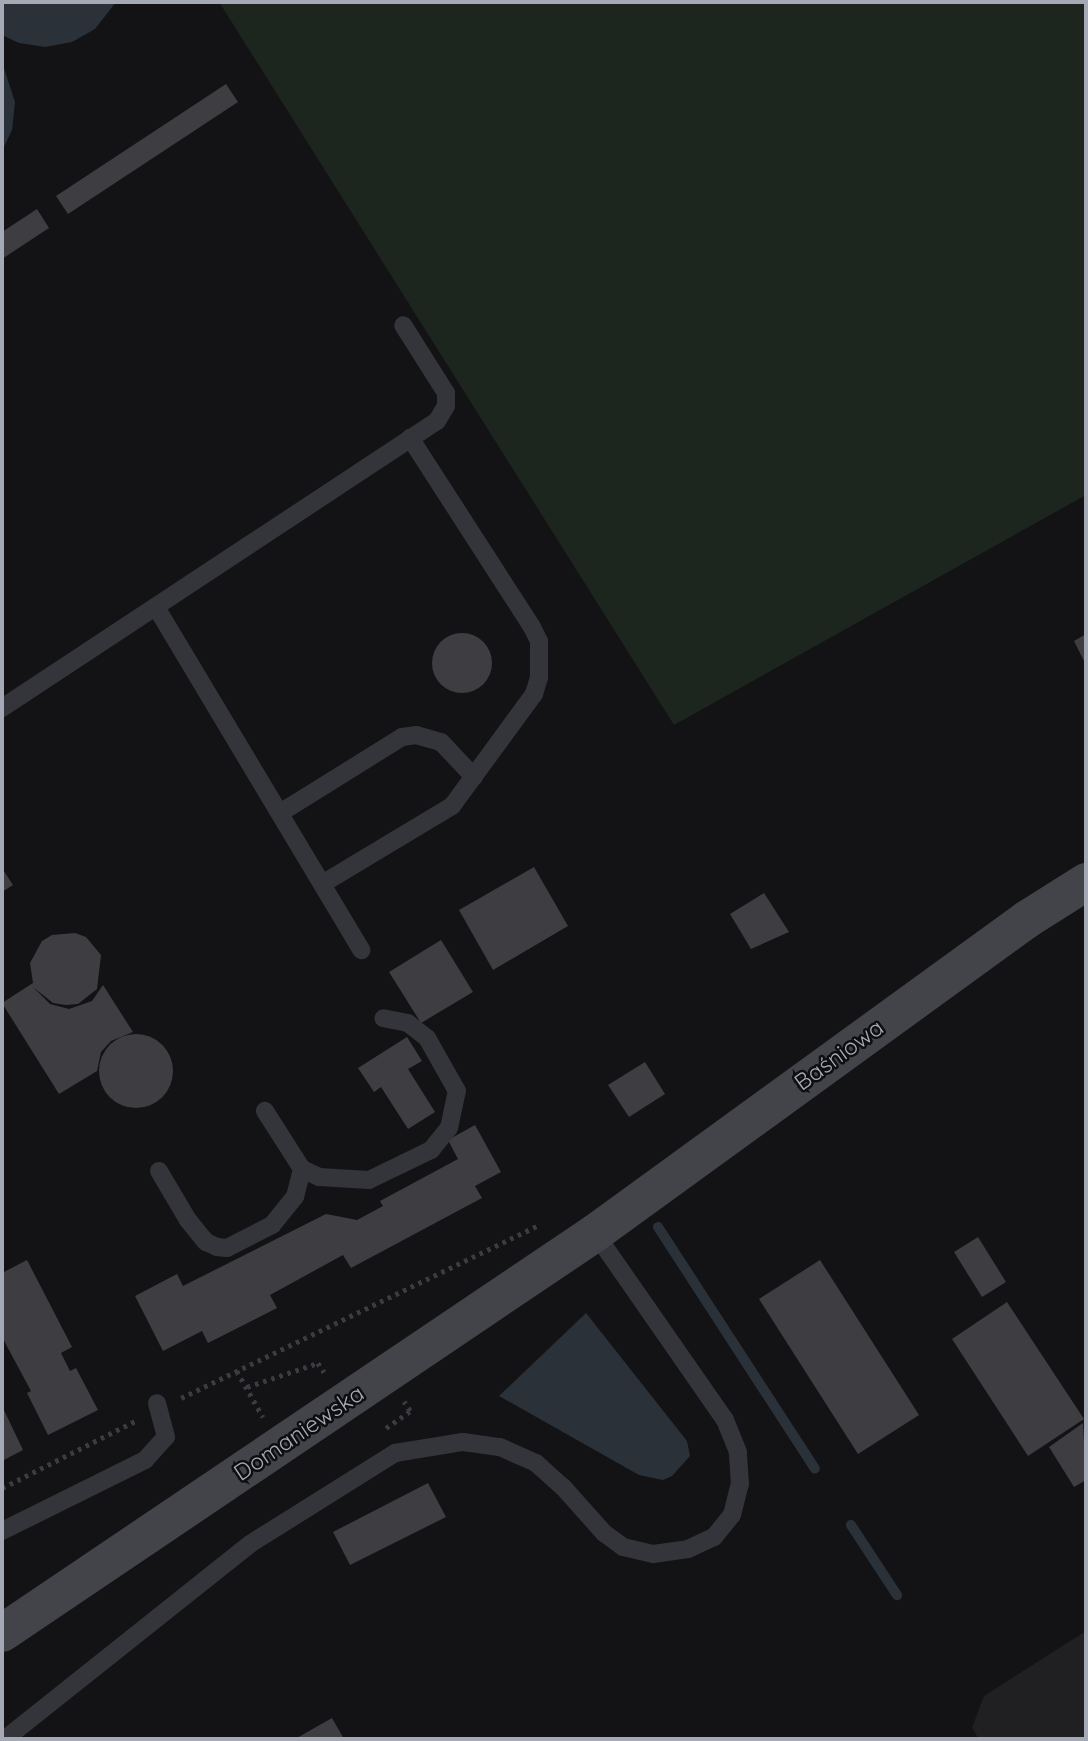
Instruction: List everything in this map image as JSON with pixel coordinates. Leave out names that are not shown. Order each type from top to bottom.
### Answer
[{"type":"main road","name":"Baśniowa","points":[[595,1233],[1026,920],[1086,882]]},
{"type":"main road","name":"Domaniewska","points":[[2,1633],[595,1233]]},
{"type":"lane","points":[[2,708],[437,421],[446,406],[446,393],[403,325]]},
{"type":"lane","points":[[322,884],[439,816],[474,776],[534,694],[540,678],[539,641],[410,438]]},
{"type":"lane","points":[[156,607],[361,950]]},
{"type":"lane","points":[[280,813],[402,737],[416,734],[441,742],[474,776]]},
{"type":"lane","points":[[265,1111],[302,1169],[319,1177],[369,1180],[431,1150],[449,1128],[457,1091],[426,1038],[408,1023],[383,1018]]},
{"type":"lane","points":[[159,1171],[206,1242],[228,1248],[272,1225],[287,1211],[301,1181],[302,1169]]},
{"type":"lane","points":[[5,1739],[250,1544],[396,1454],[463,1442],[500,1447],[536,1463],[563,1487],[604,1533],[623,1547],[653,1554],[688,1549],[714,1537],[732,1515],[740,1484],[738,1452],[725,1420],[595,1233]]},
{"type":"lane","points":[[2,1531],[145,1460],[166,1437],[166,1425],[157,1406]]},
{"type":"path","points":[[2,1488],[157,1406],[237,1371],[548,1220]]},
{"type":"path","points":[[247,1387],[318,1363],[325,1370],[317,1377]]},
{"type":"path","points":[[237,1371],[252,1400]]},
{"type":"shaded area","points":[[2,2],[116,2],[95,29],[72,42],[45,47],[19,43],[2,35]]},
{"type":"shaded area","points":[[219,2],[1086,2],[1086,495],[674,725]]},
{"type":"shaded area","points":[[2,62],[15,102],[12,130],[2,151]]},
{"type":"shaded area","points":[[586,1313],[687,1441],[690,1456],[672,1476],[663,1480],[639,1475],[499,1396]]},
{"type":"shaded area","points":[[1086,1631],[1086,1739],[979,1739],[972,1728],[984,1696]]},
{"type":"building","points":[[226,84],[238,102],[68,214],[56,196]]},
{"type":"building","points":[[37,209],[49,228],[2,259],[2,232]]},
{"type":"building","points":[[456,633],[468,633],[487,646],[492,663],[490,675],[479,688],[468,693],[456,693],[437,680],[432,669],[432,657],[445,638]]},
{"type":"building","points":[[1086,634],[1086,659],[1084,661],[1074,641]]},
{"type":"building","points":[[534,867],[568,926],[493,970],[459,910]]},
{"type":"building","points":[[2,868],[13,885],[2,892]]},
{"type":"building","points":[[764,893],[789,932],[751,949],[730,914]]},
{"type":"building","points":[[75,933],[86,937],[101,955],[97,989],[78,1004],[66,1005],[53,1003],[33,987],[50,1004],[69,1009],[92,1001],[103,985],[133,1032],[111,1041],[101,1052],[97,1071],[59,1094],[2,1003],[33,983],[30,963],[42,941],[52,935]]},
{"type":"building","points":[[441,940],[473,992],[421,1023],[389,972]]},
{"type":"building","points":[[129,1034],[143,1034],[157,1040],[167,1050],[173,1071],[171,1085],[157,1102],[143,1108],[129,1108],[115,1102],[105,1092],[99,1078],[99,1064],[105,1050],[115,1040]]},
{"type":"building","points":[[407,1037],[422,1061],[408,1069],[435,1112],[408,1129],[381,1087],[374,1092],[358,1068]]},
{"type":"building","points":[[645,1062],[665,1094],[629,1117],[608,1085]]},
{"type":"building","points":[[475,1125],[501,1172],[475,1186],[482,1198],[351,1268],[343,1255],[270,1295],[277,1308],[208,1343],[202,1331],[163,1351],[135,1296],[177,1274],[183,1286],[326,1214],[357,1220],[383,1206],[380,1201],[458,1159],[448,1140]]},
{"type":"building","points":[[978,1237],[1006,1282],[982,1297],[954,1252]]},
{"type":"building","points":[[27,1260],[72,1347],[61,1353],[70,1371],[76,1368],[98,1410],[48,1435],[27,1393],[31,1391],[2,1337],[2,1273]]},
{"type":"building","points":[[820,1260],[919,1415],[858,1454],[759,1299]]},
{"type":"building","points":[[1007,1302],[1084,1419],[1028,1456],[952,1339]]},
{"type":"building","points":[[2,1406],[23,1450],[2,1461]]},
{"type":"building","points":[[1083,1423],[1086,1480],[1074,1487],[1049,1447]]},
{"type":"building","points":[[428,1483],[446,1517],[350,1565],[333,1532]]},
{"type":"building","points":[[332,1718],[344,1739],[295,1739]]},
{"type":"waterway","points":[[658,1227],[815,1469]]},
{"type":"waterway","points":[[851,1525],[897,1595]]}]
